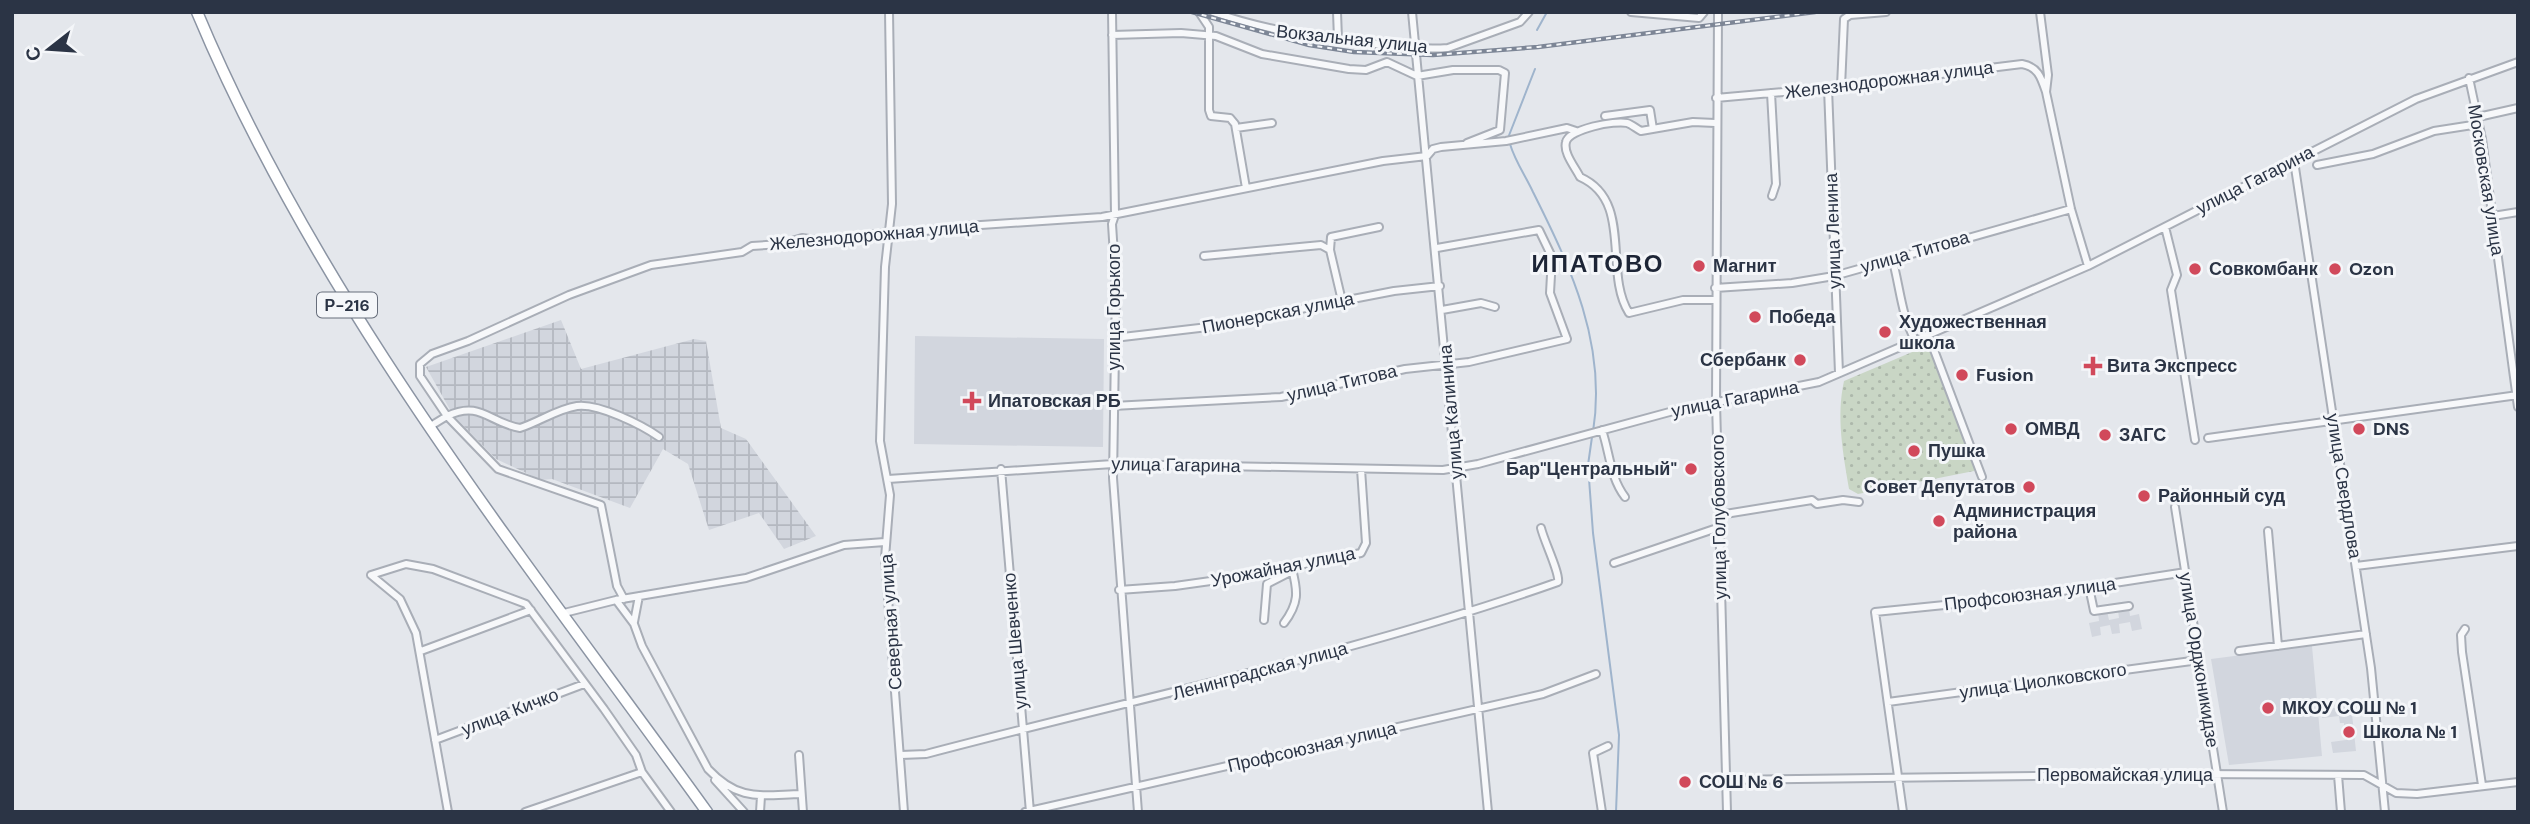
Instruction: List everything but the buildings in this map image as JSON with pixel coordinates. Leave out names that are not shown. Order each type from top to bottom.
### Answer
[{"type":"highway","name":"Р-216","points":[[197,12],[226,82],[298,221],[372,344],[707,812]]},
{"type":"street","points":[[888,232],[892,204],[889,12]]},
{"type":"street","name":"улица Горького","points":[[1112,12],[1115,215],[1112,464],[1119,590],[1138,812]]},
{"type":"street","points":[[1199,12],[1207,21],[1209,110],[1211,116],[1230,118],[1236,128],[1246,188]]},
{"type":"street","name":"Вокзальная улица","points":[[1213,12],[1270,30],[1338,40],[1448,48],[1520,22],[1529,13]]},
{"type":"street","points":[[1337,12],[1338,40]]},
{"type":"street","name":"улица Калинина","points":[[1412,12],[1437,248],[1488,812]]},
{"type":"street","points":[[1631,12],[1689,19],[1699,18],[1703,12]]},
{"type":"street","name":"улица Голубовского","points":[[1718,12],[1716,402],[1727,812]]},
{"type":"street","points":[[1840,87],[1844,19],[1850,15],[1886,12]]},
{"type":"street","points":[[2040,12],[2048,75],[2046,92],[2071,209],[2088,266]]},
{"type":"street","name":"Вокзальная улица","points":[[1112,35],[1181,33],[1216,36],[1262,54],[1336,68],[1366,70],[1380,62],[1387,62],[1417,76],[1428,71],[1453,69],[1499,70],[1505,74],[1500,130],[1473,138],[1465,144]]},
{"type":"street","name":"улица Гагарина","points":[[888,479],[1001,469],[1112,464],[1361,469],[1456,468],[1716,402],[1819,382],[2088,266],[2416,99],[2518,62]]},
{"type":"street","name":"Железнодорожная улица","points":[[1716,98],[1840,87],[2022,64],[2033,66],[2040,75],[2046,92]]},
{"type":"street","name":"Московская улица","points":[[2469,78],[2479,120],[2518,407]]},
{"type":"street","name":"улица Ленина","points":[[1828,88],[1839,373]]},
{"type":"street","points":[[1771,93],[1776,184],[1772,196]]},
{"type":"street","points":[[2317,165],[2373,155],[2434,131],[2518,108]]},
{"type":"street","points":[[1605,116],[1650,110],[1653,129]]},
{"type":"street","points":[[1626,113],[1627,123]]},
{"type":"street","points":[[1715,300],[1693,299],[1629,313],[1622,292],[1611,215],[1595,183],[1580,177],[1566,152],[1567,138],[1576,131],[1627,123],[1641,131],[1693,122],[1716,123]]},
{"type":"street","points":[[1236,128],[1272,123]]},
{"type":"street","name":"Железнодорожная улица","points":[[447,416],[421,376],[419,369],[424,359],[569,295],[658,262],[742,252],[752,246],[782,244],[802,238],[830,242],[888,232],[931,232],[962,226],[1115,215],[1401,158],[1427,156],[1433,149],[1509,141],[1567,128],[1576,131]]},
{"type":"street","name":"улица Свердлова","points":[[2294,161],[2366,634],[2385,812]]},
{"type":"street","name":"улица Титова","points":[[1715,288],[1792,283],[1834,276],[2071,209]]},
{"type":"street","points":[[2493,216],[2518,212]]},
{"type":"street","points":[[2165,226],[2177,275],[2171,290],[2195,440]]},
{"type":"street","points":[[1342,301],[1330,250],[1331,237],[1339,233],[1379,227]]},
{"type":"street","name":"улица Титова","points":[[1113,406],[1281,397],[1405,369],[1446,366],[1567,339],[1550,293],[1552,257],[1539,230],[1437,248]]},
{"type":"street","name":"Северная улица","points":[[888,232],[884,267],[880,441],[882,465],[888,479],[889,515],[885,542],[904,812]]},
{"type":"street","points":[[1204,256],[1321,245],[1330,250]]},
{"type":"street","points":[[1892,258],[1905,319],[1916,340]]},
{"type":"street","name":"Пионерская улица","points":[[1114,338],[1208,327],[1342,301],[1440,286]]},
{"type":"street","points":[[1442,310],[1481,303],[1495,307]]},
{"type":"street","points":[[1928,334],[1982,477]]},
{"type":"street","points":[[2208,438],[2517,395]]},
{"type":"street","points":[[429,427],[447,416],[472,409],[520,428],[566,409],[584,406],[640,425],[659,437]]},
{"type":"street","points":[[447,416],[498,469],[601,505],[620,600],[708,769],[726,795],[744,812]]},
{"type":"street","points":[[1600,431],[1610,452],[1614,483],[1625,497]]},
{"type":"street","name":"улица Шевченко","points":[[1001,469],[1028,811]]},
{"type":"street","name":"Урожайная улица","points":[[1119,590],[1175,586],[1292,569],[1364,551],[1366,543],[1361,469]]},
{"type":"street","points":[[1719,515],[1812,500],[1817,504],[1843,500],[1859,502]]},
{"type":"street","name":"улица Орджоникидзе","points":[[2175,508],[2223,812]]},
{"type":"street","points":[[1614,564],[1720,527]]},
{"type":"street","name":"Ленинградская улица","points":[[901,755],[926,754],[1299,662],[1559,581],[1541,528]]},
{"type":"street","points":[[2268,531],[2278,646]]},
{"type":"street","points":[[564,613],[639,596],[746,578],[845,545],[885,542]]},
{"type":"street","points":[[2356,566],[2518,546]]},
{"type":"street","points":[[448,812],[421,651],[413,622],[400,599],[371,575],[406,564],[433,569],[516,598],[531,610],[636,755],[642,772],[671,812]]},
{"type":"street","points":[[1267,586],[1271,580],[1292,569],[1297,586],[1297,604],[1284,623]]},
{"type":"street","points":[[1263,572],[1267,586],[1264,620]]},
{"type":"street","name":"Профсоюзная улица","points":[[1888,702],[1875,612],[2089,587],[2186,572]]},
{"type":"street","points":[[2089,587],[2094,611],[2129,606]]},
{"type":"street","points":[[634,624],[639,596]]},
{"type":"street","points":[[421,651],[531,610]]},
{"type":"street","points":[[2465,629],[2461,635],[2462,652],[2482,785]]},
{"type":"street","points":[[2239,651],[2366,634]]},
{"type":"street","name":"улица Циолковского","points":[[1888,702],[2199,660]]},
{"type":"street","name":"Профсоюзная улица","points":[[1028,811],[1544,694],[1596,674]]},
{"type":"street","name":"улица Кичко","points":[[435,740],[584,684]]},
{"type":"street","points":[[1888,702],[1903,812]]},
{"type":"street","points":[[1602,812],[1593,753],[1608,746]]},
{"type":"street","points":[[799,755],[803,812]]},
{"type":"street","points":[[708,769],[742,795],[801,794]]},
{"type":"street","points":[[525,812],[642,772]]},
{"type":"street","name":"Первомайская улица","points":[[1726,780],[2218,774],[2364,775],[2396,793],[2417,794],[2518,782]]},
{"type":"street","points":[[2338,775],[2341,812]]},
{"type":"street","points":[[760,812],[761,796]]},
{"type":"shaded area","points":[[561,320],[581,369],[694,339],[706,341],[721,428],[746,439],[816,536],[784,549],[759,513],[709,530],[688,464],[663,449],[630,508],[552,479],[541,480],[496,459],[453,415],[426,367]]},
{"type":"shaded area","points":[[915,336],[1104,339],[1103,447],[914,444]]},
{"type":"shaded area","points":[[2129,609],[2130,616],[2139,614],[2142,629],[2132,631],[2130,622],[2119,624],[2120,633],[2112,634],[2110,625],[2100,627],[2101,635],[2092,637],[2089,623],[2099,621],[2098,612],[2107,611],[2109,620],[2119,618],[2118,610]]},
{"type":"shaded area","name":"МКОУ СОШ № 1","points":[[2312,646],[2322,756],[2229,765],[2211,659]]},
{"type":"shaded area","name":"Школа № 1","points":[[2351,705],[2356,751],[2333,753],[2331,742],[2346,740],[2344,723],[2340,723],[2339,716],[2322,718],[2322,710]]},
{"type":"green space","points":[[1924,347],[1930,347],[1932,351],[1978,469],[1974,467],[1974,471],[1858,494],[1849,489],[1843,448],[1840,421],[1844,381]]},
{"type":"waterway","points":[[1537,30],[1547,12]]},
{"type":"waterway","points":[[1508,138],[1535,69]]},
{"type":"waterway","points":[[1510,144],[1560,249],[1582,308],[1595,368],[1593,432]]},
{"type":"waterway","points":[[1592,437],[1588,465],[1593,533],[1619,735],[1616,812]]},
{"type":"railway","points":[[1192,12],[1309,45],[1354,52],[1433,55],[1538,47],[1815,12]]},
{"type":"place","name":"Магнит","points":[[1699,266]]},
{"type":"place","name":"Совкомбанк","points":[[2195,269]]},
{"type":"place","name":"Ozon","points":[[2335,269]]},
{"type":"place","name":"Победа","points":[[1755,317]]},
{"type":"place","name":"Художественная школа","points":[[1885,332]]},
{"type":"place","name":"Сбербанк","points":[[1800,360]]},
{"type":"place","name":"Вита Экспресс","points":[[2093,366]]},
{"type":"place","name":"Fusion","points":[[1962,375]]},
{"type":"place","name":"Ипатовская РБ","points":[[972,401]]},
{"type":"place","name":"ОМВД","points":[[2011,429]]},
{"type":"place","name":"DNS","points":[[2359,429]]},
{"type":"place","name":"ЗАГС","points":[[2105,435]]},
{"type":"place","name":"Пушка","points":[[1914,451]]},
{"type":"place","name":"Бар\"Центральный\"","points":[[1691,469]]},
{"type":"place","name":"Совет Депутатов","points":[[2029,487]]},
{"type":"place","name":"Районный суд","points":[[2144,496]]},
{"type":"place","name":"Администрация района","points":[[1939,521]]},
{"type":"place","name":"МКОУ СОШ № 1","points":[[2268,708]]},
{"type":"place","name":"Школа № 1","points":[[2349,732]]},
{"type":"place","name":"СОШ № 6","points":[[1685,782]]},
{"type":"district","name":"ИПАТОВО","points":[[1598,263]]}]
